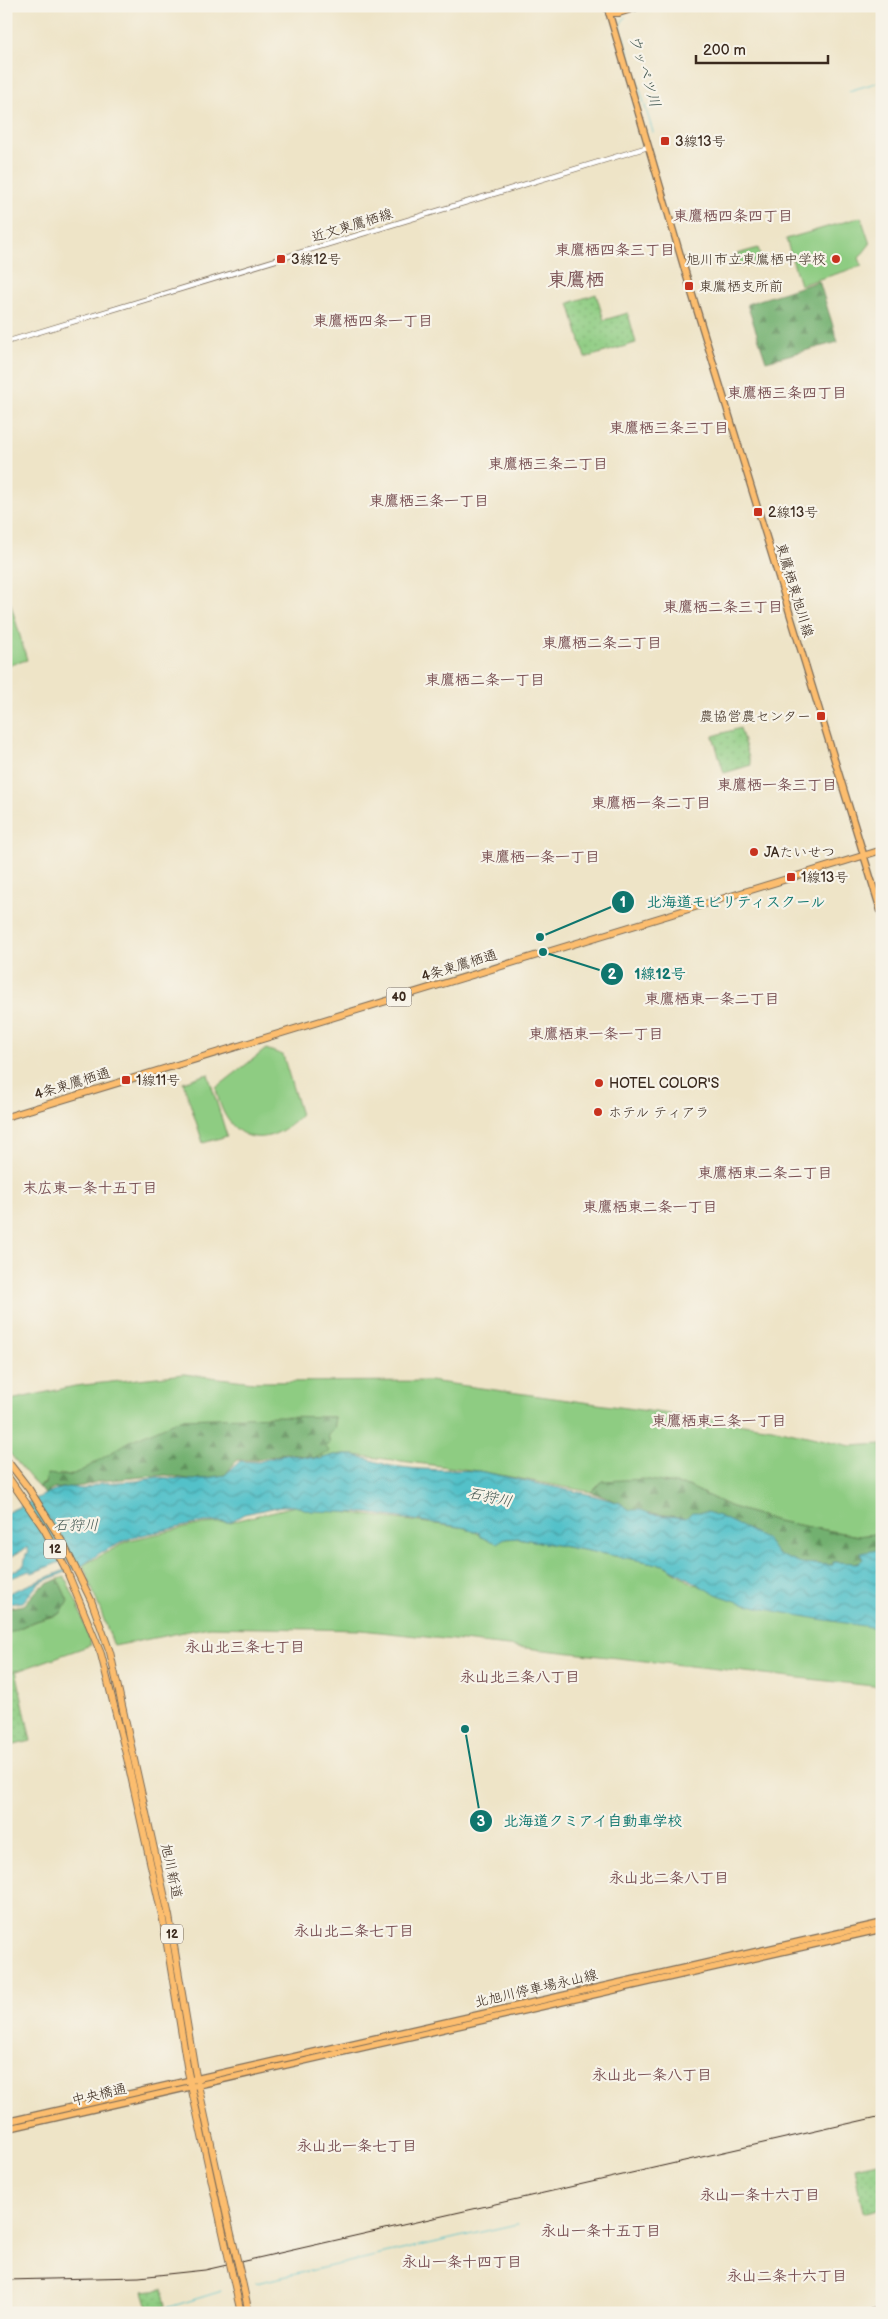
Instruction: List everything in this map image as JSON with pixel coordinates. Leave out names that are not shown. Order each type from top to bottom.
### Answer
[{"type":"highway","points":[[608,10],[623,6]]},
{"type":"highway","points":[[608,10],[619,13],[641,6]]},
{"type":"highway","name":"40","points":[[863,856],[882,850]]},
{"type":"highway","name":"4条東鷹栖通","points":[[6,1116],[863,856]]},
{"type":"highway","name":"旭川新道","points":[[6,1460],[29,1489],[64,1543],[84,1584],[110,1652],[169,1916],[194,2082]]},
{"type":"highway","name":"旭川新道","points":[[6,1474],[44,1529],[66,1569],[101,1654],[127,1758],[163,1920],[194,2082],[223,2218],[238,2281],[249,2313]]},
{"type":"highway","name":"旭川新道","points":[[238,2281],[241,2313]]},
{"type":"highway","points":[[868,2313],[882,2310]]},
{"type":"main road","name":"東鷹栖東旭川線","points":[[608,10],[882,915]]},
{"type":"main road","name":"北旭川停車場永山線","points":[[194,2082],[882,1923]]},
{"type":"main road","name":"北旭川停車場永山線","points":[[194,2082],[882,1929]]},
{"type":"main road","name":"中央橋通","points":[[6,2122],[194,2082]]},
{"type":"main road","name":"中央橋通","points":[[6,2129],[194,2082]]},
{"type":"street","name":"近文東鷹栖線","points":[[6,342],[648,147]]},
{"type":"green space","points":[[861,217],[870,244],[859,258],[862,266],[800,285],[786,239]]},
{"type":"green space","points":[[758,248],[762,260],[741,267],[737,254]]},
{"type":"green space","points":[[819,281],[838,342],[766,361],[747,304]]},
{"type":"green space","points":[[596,294],[604,320],[628,313],[636,343],[585,358],[569,303]]},
{"type":"green space","points":[[9,598],[27,660],[6,666],[6,599]]},
{"type":"green space","points":[[740,728],[751,765],[724,773],[713,736]]},
{"type":"green space","points":[[266,1049],[283,1055],[301,1115],[287,1127],[273,1135],[248,1136],[237,1130],[228,1120],[221,1106],[216,1088]]},
{"type":"green space","points":[[208,1074],[227,1136],[203,1143],[183,1082]]},
{"type":"green space","points":[[184,1374],[254,1382],[430,1381],[772,1428],[851,1446],[882,1444],[882,1533],[859,1536],[777,1521],[729,1506],[688,1486],[602,1481],[591,1492],[479,1471],[354,1455],[334,1455],[320,1459],[315,1458],[329,1452],[326,1447],[328,1435],[335,1428],[334,1417],[181,1419],[83,1470],[69,1476],[60,1474],[38,1487],[6,1449],[6,1401],[75,1386]]},
{"type":"green space","points":[[279,1416],[334,1417],[335,1428],[328,1435],[330,1442],[326,1447],[330,1452],[315,1458],[286,1453],[257,1460],[237,1460],[225,1475],[193,1480],[166,1475],[100,1481],[83,1486],[51,1489],[46,1495],[38,1487],[45,1484],[47,1474],[69,1476],[83,1470],[130,1441],[181,1419]]},
{"type":"green space","points":[[644,1479],[688,1486],[729,1506],[777,1521],[858,1536],[882,1533],[882,1550],[861,1554],[863,1559],[860,1563],[833,1562],[833,1565],[798,1563],[777,1554],[764,1538],[719,1516],[686,1518],[630,1510],[620,1503],[591,1492],[602,1481]]},
{"type":"green space","points":[[295,1506],[466,1528],[492,1540],[518,1538],[664,1565],[693,1584],[882,1623],[882,1687],[362,1630],[209,1627],[114,1646],[83,1565],[130,1540],[203,1524],[230,1522]]},
{"type":"green space","points":[[65,1577],[79,1608],[91,1645],[6,1675],[6,1634],[33,1622],[60,1614],[68,1601],[58,1579]]},
{"type":"green space","points":[[58,1579],[68,1601],[60,1614],[33,1622],[6,1634],[6,1608],[24,1605],[40,1587]]},
{"type":"green space","points":[[16,1670],[31,1741],[6,1747],[6,1675]]},
{"type":"green space","points":[[882,2162],[882,2209],[866,2213],[863,2211],[854,2168]]},
{"type":"green space","points":[[162,2289],[166,2306],[149,2311],[143,2291]]},
{"type":"water","name":"石狩川","points":[[284,1454],[320,1459],[334,1455],[354,1455],[391,1466],[479,1471],[592,1495],[620,1503],[630,1510],[641,1510],[651,1514],[686,1518],[692,1512],[707,1512],[765,1538],[777,1554],[799,1563],[833,1565],[833,1562],[859,1563],[863,1559],[861,1553],[882,1549],[882,1629],[800,1616],[740,1602],[713,1593],[664,1565],[518,1538],[503,1539],[497,1543],[481,1537],[479,1532],[466,1528],[367,1513],[311,1511],[295,1506],[282,1506],[244,1514],[230,1522],[205,1522],[133,1537],[100,1553],[83,1565],[39,1583],[23,1602],[6,1604],[6,1594],[70,1568],[70,1564],[65,1560],[32,1573],[29,1571],[6,1580],[6,1576],[24,1565],[26,1554],[29,1552],[27,1547],[6,1560],[6,1513],[52,1491],[68,1487],[83,1489],[101,1483],[137,1481],[157,1477],[194,1480],[225,1475],[240,1461],[258,1462]]},
{"type":"waterway","name":"ウッペツ川","points":[[625,17],[620,25],[653,132]]},
{"type":"waterway","name":"ウッペツ川","points":[[849,91],[882,81]]},
{"type":"waterway","points":[[256,2283],[517,2224]]},
{"type":"waterway","points":[[150,2313],[222,2291]]},
{"type":"railway","points":[[6,2280],[139,2277],[205,2270],[882,2116]]},
{"type":"place","name":"3線13号","points":[[665,141]]},
{"type":"place","name":"3線12号","points":[[281,259]]},
{"type":"place","name":"旭川市立東鷹栖中学校","points":[[836,259]]},
{"type":"place","name":"東鷹栖支所前","points":[[689,286]]},
{"type":"place","name":"2線13号","points":[[758,512]]},
{"type":"place","name":"農協営農センター","points":[[821,716]]},
{"type":"place","name":"JAたいせつ","points":[[754,852]]},
{"type":"place","name":"1線13号","points":[[791,877]]},
{"type":"place","name":"北海道モビリティスクール","points":[[540,937]]},
{"type":"place","name":"1線12号","points":[[543,952]]},
{"type":"place","name":"1線11号","points":[[126,1080]]},
{"type":"place","name":"HOTEL COLOR'S","points":[[599,1083]]},
{"type":"place","name":"ホテル ティアラ","points":[[598,1112]]},
{"type":"place","name":"北海道クミアイ自動車学校","points":[[465,1729]]},
{"type":"district","name":"東鷹栖四条四丁目","points":[[733,216]]},
{"type":"district","name":"東鷹栖四条三丁目","points":[[615,250]]},
{"type":"district","name":"東鷹栖","points":[[576,279]]},
{"type":"district","name":"東鷹栖四条一丁目","points":[[373,321]]},
{"type":"district","name":"東鷹栖三条四丁目","points":[[787,393]]},
{"type":"district","name":"東鷹栖三条三丁目","points":[[669,428]]},
{"type":"district","name":"東鷹栖三条二丁目","points":[[548,464]]},
{"type":"district","name":"東鷹栖三条一丁目","points":[[429,501]]},
{"type":"district","name":"東鷹栖二条三丁目","points":[[723,607]]},
{"type":"district","name":"東鷹栖二条二丁目","points":[[602,643]]},
{"type":"district","name":"東鷹栖二条一丁目","points":[[485,680]]},
{"type":"district","name":"東鷹栖一条三丁目","points":[[777,785]]},
{"type":"district","name":"東鷹栖一条二丁目","points":[[651,803]]},
{"type":"district","name":"東鷹栖一条一丁目","points":[[540,857]]},
{"type":"district","name":"東鷹栖東一条二丁目","points":[[712,999]]},
{"type":"district","name":"東鷹栖東一条一丁目","points":[[596,1034]]},
{"type":"district","name":"東鷹栖東二条二丁目","points":[[765,1173]]},
{"type":"district","name":"末広東一条十五丁目","points":[[90,1188]]},
{"type":"district","name":"東鷹栖東二条一丁目","points":[[650,1207]]},
{"type":"district","name":"東鷹栖東三条一丁目","points":[[719,1421]]},
{"type":"district","name":"永山北三条七丁目","points":[[245,1647]]},
{"type":"district","name":"永山北三条八丁目","points":[[520,1677]]},
{"type":"district","name":"永山北二条八丁目","points":[[669,1878]]},
{"type":"district","name":"永山北二条七丁目","points":[[354,1931]]},
{"type":"district","name":"永山北一条八丁目","points":[[652,2075]]},
{"type":"district","name":"永山北一条七丁目","points":[[357,2146]]},
{"type":"district","name":"永山一条十六丁目","points":[[760,2195]]},
{"type":"district","name":"永山一条十五丁目","points":[[601,2231]]},
{"type":"district","name":"永山一条十四丁目","points":[[462,2262]]},
{"type":"district","name":"永山二条十六丁目","points":[[787,2276]]}]
